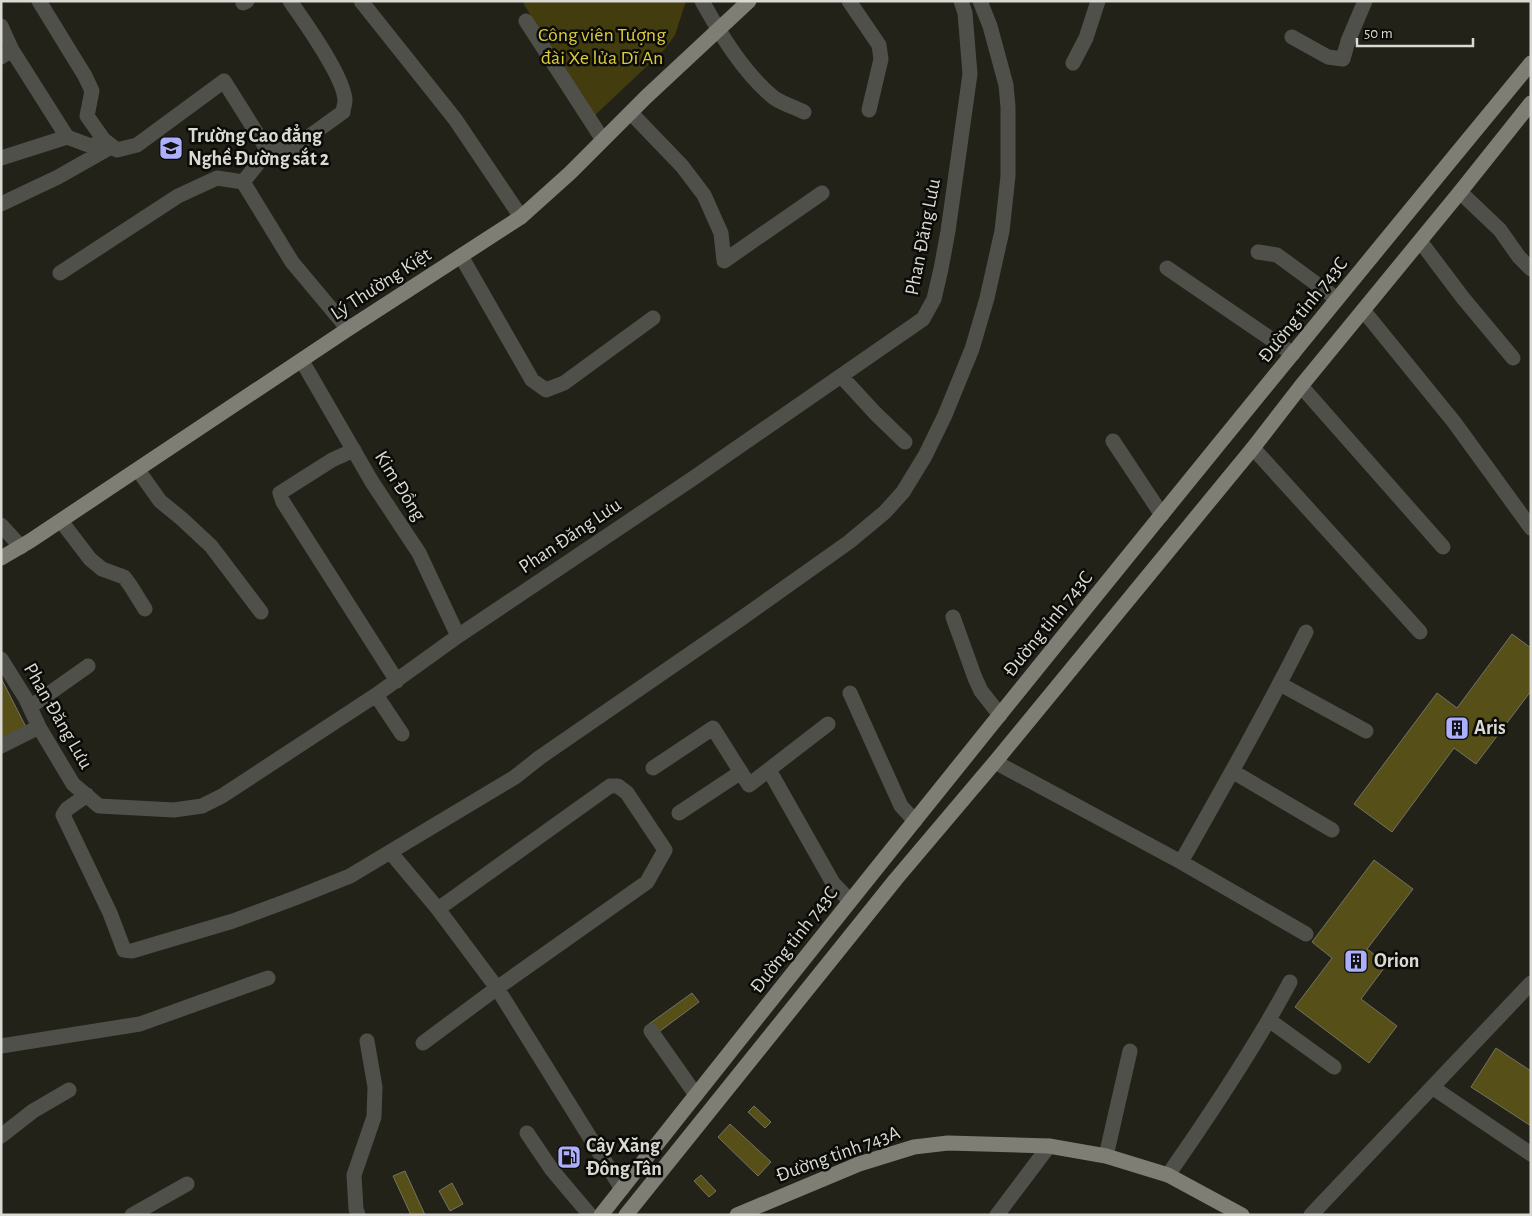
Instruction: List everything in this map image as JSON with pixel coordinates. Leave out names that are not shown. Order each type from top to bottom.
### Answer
[{"type":"main road","name":"Lý Thường Kiệt","points":[[1,558],[61,521],[348,329],[521,217],[570,173],[646,97],[750,1]]},
{"type":"main road","name":"Đường tỉnh 743C","points":[[601,1215],[1000,715],[1531,63]]},
{"type":"main road","name":"Đường tỉnh 743C","points":[[626,1215],[890,886],[995,762],[1253,448],[1301,386],[1531,103]]},
{"type":"main road","name":"Đường tỉnh 743A","points":[[737,1215],[838,1172],[887,1155],[914,1147],[948,1142],[1050,1146],[1106,1156],[1168,1175],[1242,1215]]},
{"type":"street","points":[[39,1],[85,76],[92,91],[87,116],[108,143],[117,150],[137,145],[224,81],[268,151]]},
{"type":"street","points":[[243,182],[268,151],[293,148],[343,112],[345,99],[336,73],[290,1]]},
{"type":"street","points":[[361,1],[455,119],[521,217]]},
{"type":"street","points":[[702,1],[718,30],[742,63],[774,98],[804,112]]},
{"type":"street","points":[[850,1],[879,45],[881,59],[870,110]]},
{"type":"street","name":"Phan Đăng Lưu","points":[[1,659],[73,784],[99,806],[174,810],[202,806],[222,796],[397,681],[458,636],[692,479],[923,319],[934,299],[948,231],[970,74],[965,12],[961,1]]},
{"type":"street","points":[[87,795],[66,811],[64,818],[110,913],[123,949],[130,951],[233,922],[350,876],[515,777],[553,748],[849,542],[884,512],[903,492],[925,456],[945,415],[972,349],[987,298],[1002,231],[1008,176],[1008,107],[1006,85],[990,26],[980,1]]},
{"type":"street","points":[[1073,63],[1086,38],[1098,1]]},
{"type":"street","points":[[1292,37],[1328,57],[1343,59],[1348,41],[1365,1]]},
{"type":"street","points":[[526,21],[603,140]]},
{"type":"street","points":[[1,26],[7,54],[67,137],[91,146],[108,143]]},
{"type":"street","points":[[631,113],[682,166],[704,196],[721,233],[724,260],[822,193]]},
{"type":"street","points":[[1,158],[67,137]]},
{"type":"street","points":[[1,204],[58,177],[108,143]]},
{"type":"street","points":[[60,274],[178,196],[217,178],[243,182],[292,262],[348,329]]},
{"type":"street","points":[[1460,192],[1500,230],[1531,269]]},
{"type":"street","points":[[1420,241],[1463,298],[1513,358]]},
{"type":"street","points":[[1258,252],[1277,256],[1337,299]]},
{"type":"street","points":[[461,256],[532,380],[546,390],[564,383],[654,318]]},
{"type":"street","points":[[1167,268],[1293,354]]},
{"type":"street","points":[[1363,310],[1454,422],[1531,528]]},
{"type":"street","name":"Kim Đồng","points":[[302,361],[372,482],[418,552],[458,636]]},
{"type":"street","points":[[841,376],[905,442]]},
{"type":"street","points":[[1301,386],[1443,547]]},
{"type":"street","points":[[1113,440],[1162,515]]},
{"type":"street","points":[[1253,448],[1420,632]]},
{"type":"street","points":[[354,450],[332,460],[280,493],[283,502],[397,681]]},
{"type":"street","points":[[138,470],[160,501],[211,546],[261,612]]},
{"type":"street","points":[[61,521],[90,559],[102,569],[124,577],[145,609]]},
{"type":"street","points":[[1,525],[21,547]]},
{"type":"street","points":[[953,617],[981,691],[1000,715]]},
{"type":"street","points":[[1181,862],[1280,684],[1306,632]]},
{"type":"street","points":[[30,707],[88,666]]},
{"type":"street","points":[[1280,684],[1366,731]]},
{"type":"street","points":[[850,692],[901,806],[915,821]]},
{"type":"street","points":[[376,695],[402,734]]},
{"type":"street","points":[[654,768],[713,728],[749,785],[828,724]]},
{"type":"street","points":[[1,746],[39,727]]},
{"type":"street","points":[[995,762],[1181,862],[1306,934]]},
{"type":"street","points":[[769,770],[834,883],[850,901]]},
{"type":"street","points":[[1232,771],[1332,830]]},
{"type":"street","points":[[679,813],[741,772]]},
{"type":"street","points":[[423,1043],[647,882],[665,850],[627,793],[618,786],[610,786],[438,909]]},
{"type":"street","points":[[396,859],[438,909],[497,988],[622,1189]]},
{"type":"street","points":[[1,1046],[140,1024],[268,978]]},
{"type":"street","points":[[1168,1175],[1210,1114],[1269,1020],[1290,982]]},
{"type":"street","points":[[1311,1215],[1531,983]]},
{"type":"street","points":[[1269,1020],[1334,1067]]},
{"type":"street","points":[[651,1031],[696,1095]]},
{"type":"street","points":[[358,1215],[354,1175],[374,1117],[375,1087],[367,1041]]},
{"type":"street","points":[[1106,1156],[1130,1051]]},
{"type":"street","points":[[1432,1087],[1531,1154]]},
{"type":"street","points":[[1,1136],[33,1111],[69,1090]]},
{"type":"street","points":[[528,1133],[552,1170],[590,1215]]},
{"type":"street","points":[[997,1215],[1050,1146]]},
{"type":"street","points":[[132,1215],[187,1184]]},
{"type":"green space","name":"Công viên Tượng đài Xe lửa Dĩ An","points":[[522,1],[686,1],[675,35],[664,50],[592,118]]},
{"type":"building","name":"Aris","points":[[1512,634],[1531,648],[1531,691],[1476,764],[1454,748],[1392,832],[1354,804],[1437,693],[1457,708]]},
{"type":"building","points":[[1,678],[27,729],[1,742]]},
{"type":"building","name":"Orion","points":[[1374,860],[1413,889],[1367,949],[1387,964],[1361,999],[1397,1026],[1369,1063],[1295,1007],[1332,958],[1312,942]]},
{"type":"building","points":[[692,993],[699,1002],[656,1034],[649,1024]]},
{"type":"building","points":[[1496,1048],[1531,1071],[1531,1126],[1471,1087]]},
{"type":"building","points":[[754,1106],[771,1122],[765,1128],[748,1112]]},
{"type":"building","points":[[730,1124],[771,1162],[758,1176],[718,1137]]},
{"type":"building","points":[[405,1171],[425,1215],[411,1215],[393,1176]]},
{"type":"building","points":[[701,1175],[716,1191],[709,1197],[694,1181]]},
{"type":"building","points":[[452,1183],[463,1204],[450,1211],[439,1191]]},
{"type":"place","name":"Trường Cao đẳng Nghề Đường sắt 2","points":[[171,148]]},
{"type":"place","name":"Aris","points":[[1457,728]]},
{"type":"place","name":"Orion","points":[[1356,961]]},
{"type":"place","name":"Cây Xăng Đông Tân","points":[[569,1157]]}]
